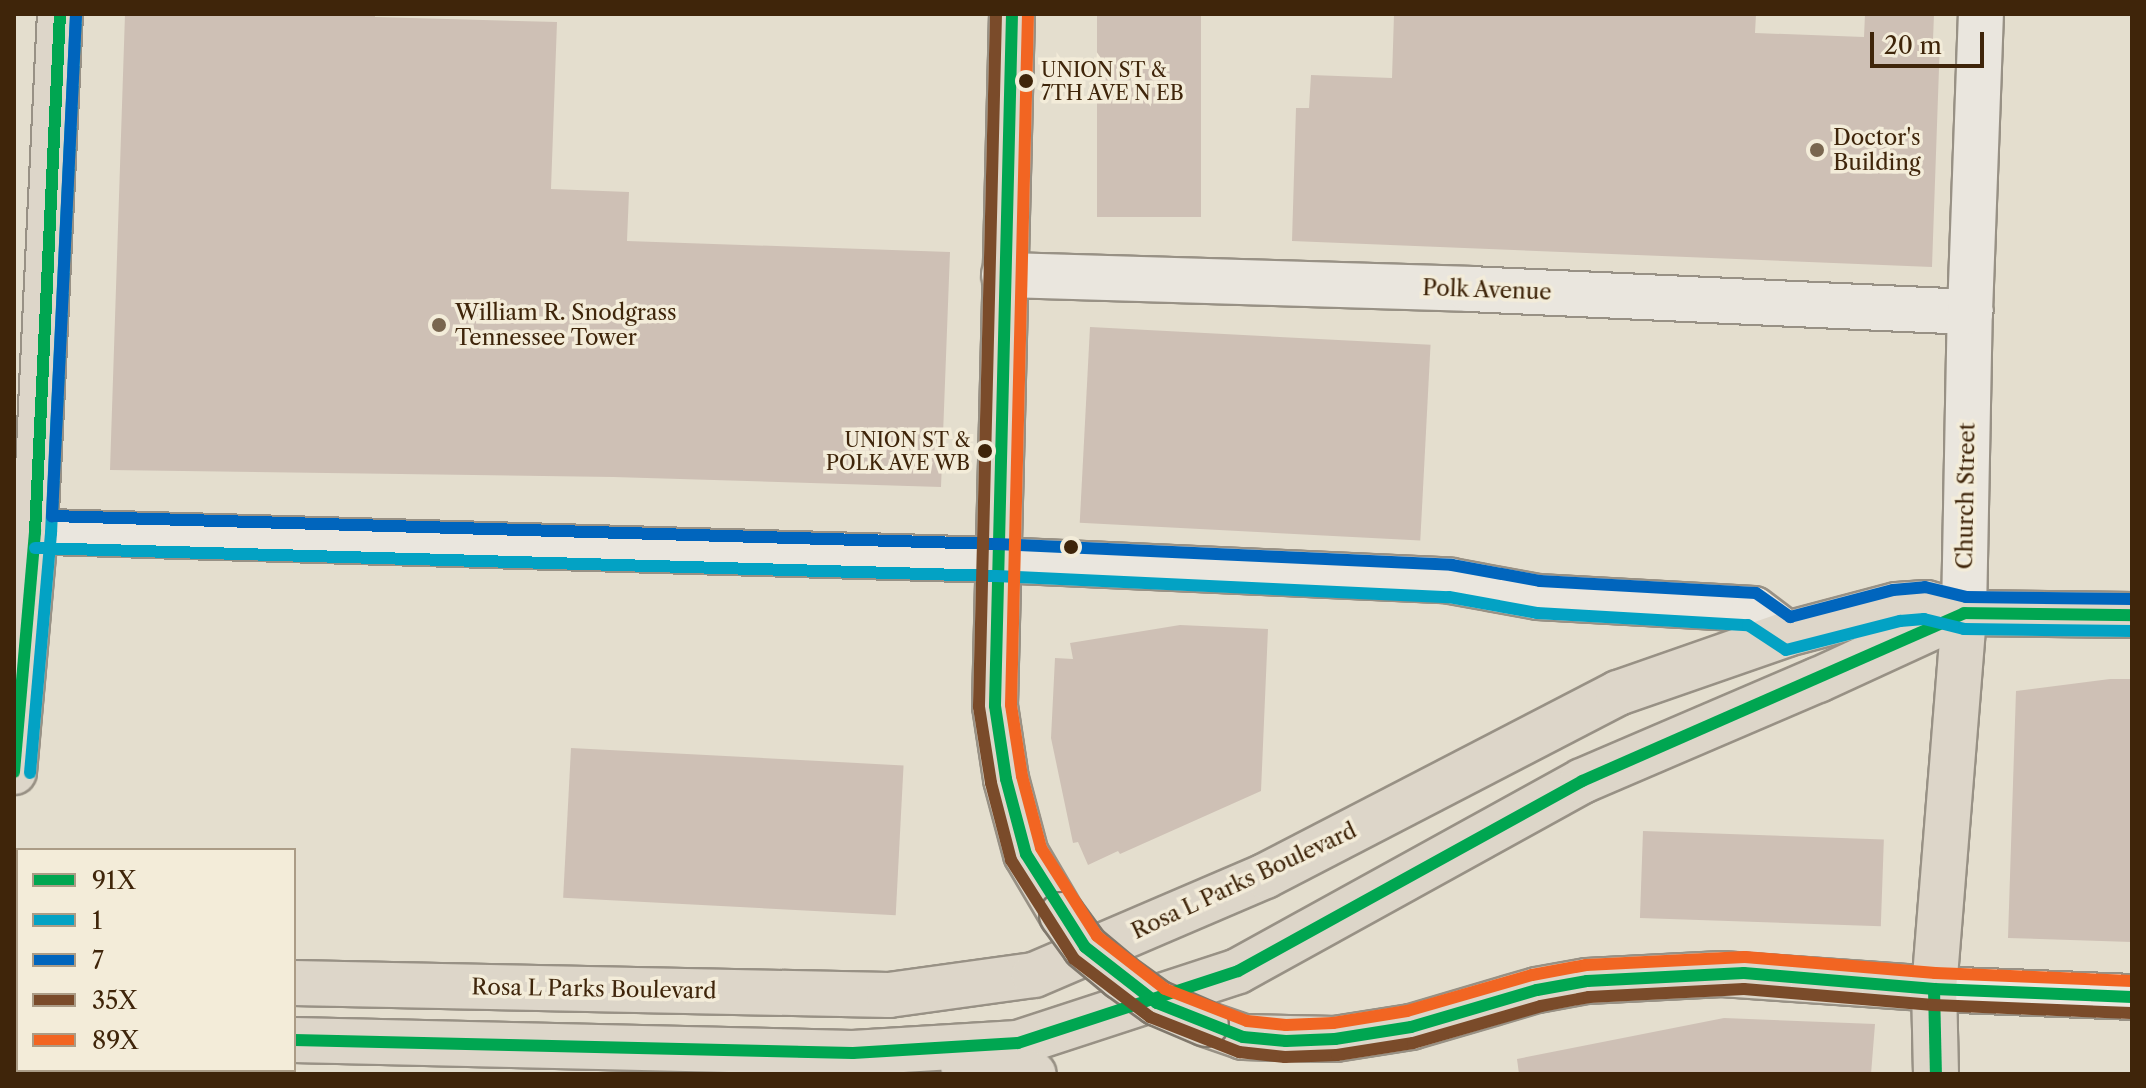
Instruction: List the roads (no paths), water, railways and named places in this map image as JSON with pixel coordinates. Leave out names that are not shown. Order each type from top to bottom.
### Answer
[{"type":"main road","points":[[14,772],[24,531],[60,14]]},
{"type":"main road","points":[[1012,14],[995,706],[1006,779],[1026,854],[1085,947],[1157,1003],[1243,1037],[1335,1039],[1411,1027],[1537,990],[1587,981],[1722,974],[1934,989]]},
{"type":"main road","name":"Rosa L Parks Boulevard","points":[[296,983],[889,995],[1034,975],[1265,876],[1618,693],[1787,634],[1897,605],[1926,603],[1964,613],[2132,615]]},
{"type":"main road","name":"Rosa L Parks Boulevard","points":[[296,1040],[853,1053],[1018,1043],[1238,971],[1582,781],[1818,680],[1964,613]]},
{"type":"main road","name":"Church Street","points":[[1936,1074],[1934,989],[1964,613]]},
{"type":"main road","points":[[853,1053],[1034,1074]]},
{"type":"street","name":"Church Street","points":[[1964,613],[1970,312],[1981,14]]},
{"type":"street","name":"Polk Avenue","points":[[1004,275],[1469,289],[1970,312]]},
{"type":"street","points":[[24,531],[997,560],[1451,581],[1538,597],[1754,609],[1787,634]]},
{"type":"street","points":[[1934,989],[2132,997]]},
{"type":"place","name":"UNION ST & 7TH AVE N EB","points":[[1026,81]]},
{"type":"place","name":"Doctor's Building","points":[[1817,150]]},
{"type":"place","name":"William R. Snodgrass Tennessee Tower","points":[[439,325]]},
{"type":"place","name":"UNION ST & POLK AVE WB","points":[[985,451]]}]
